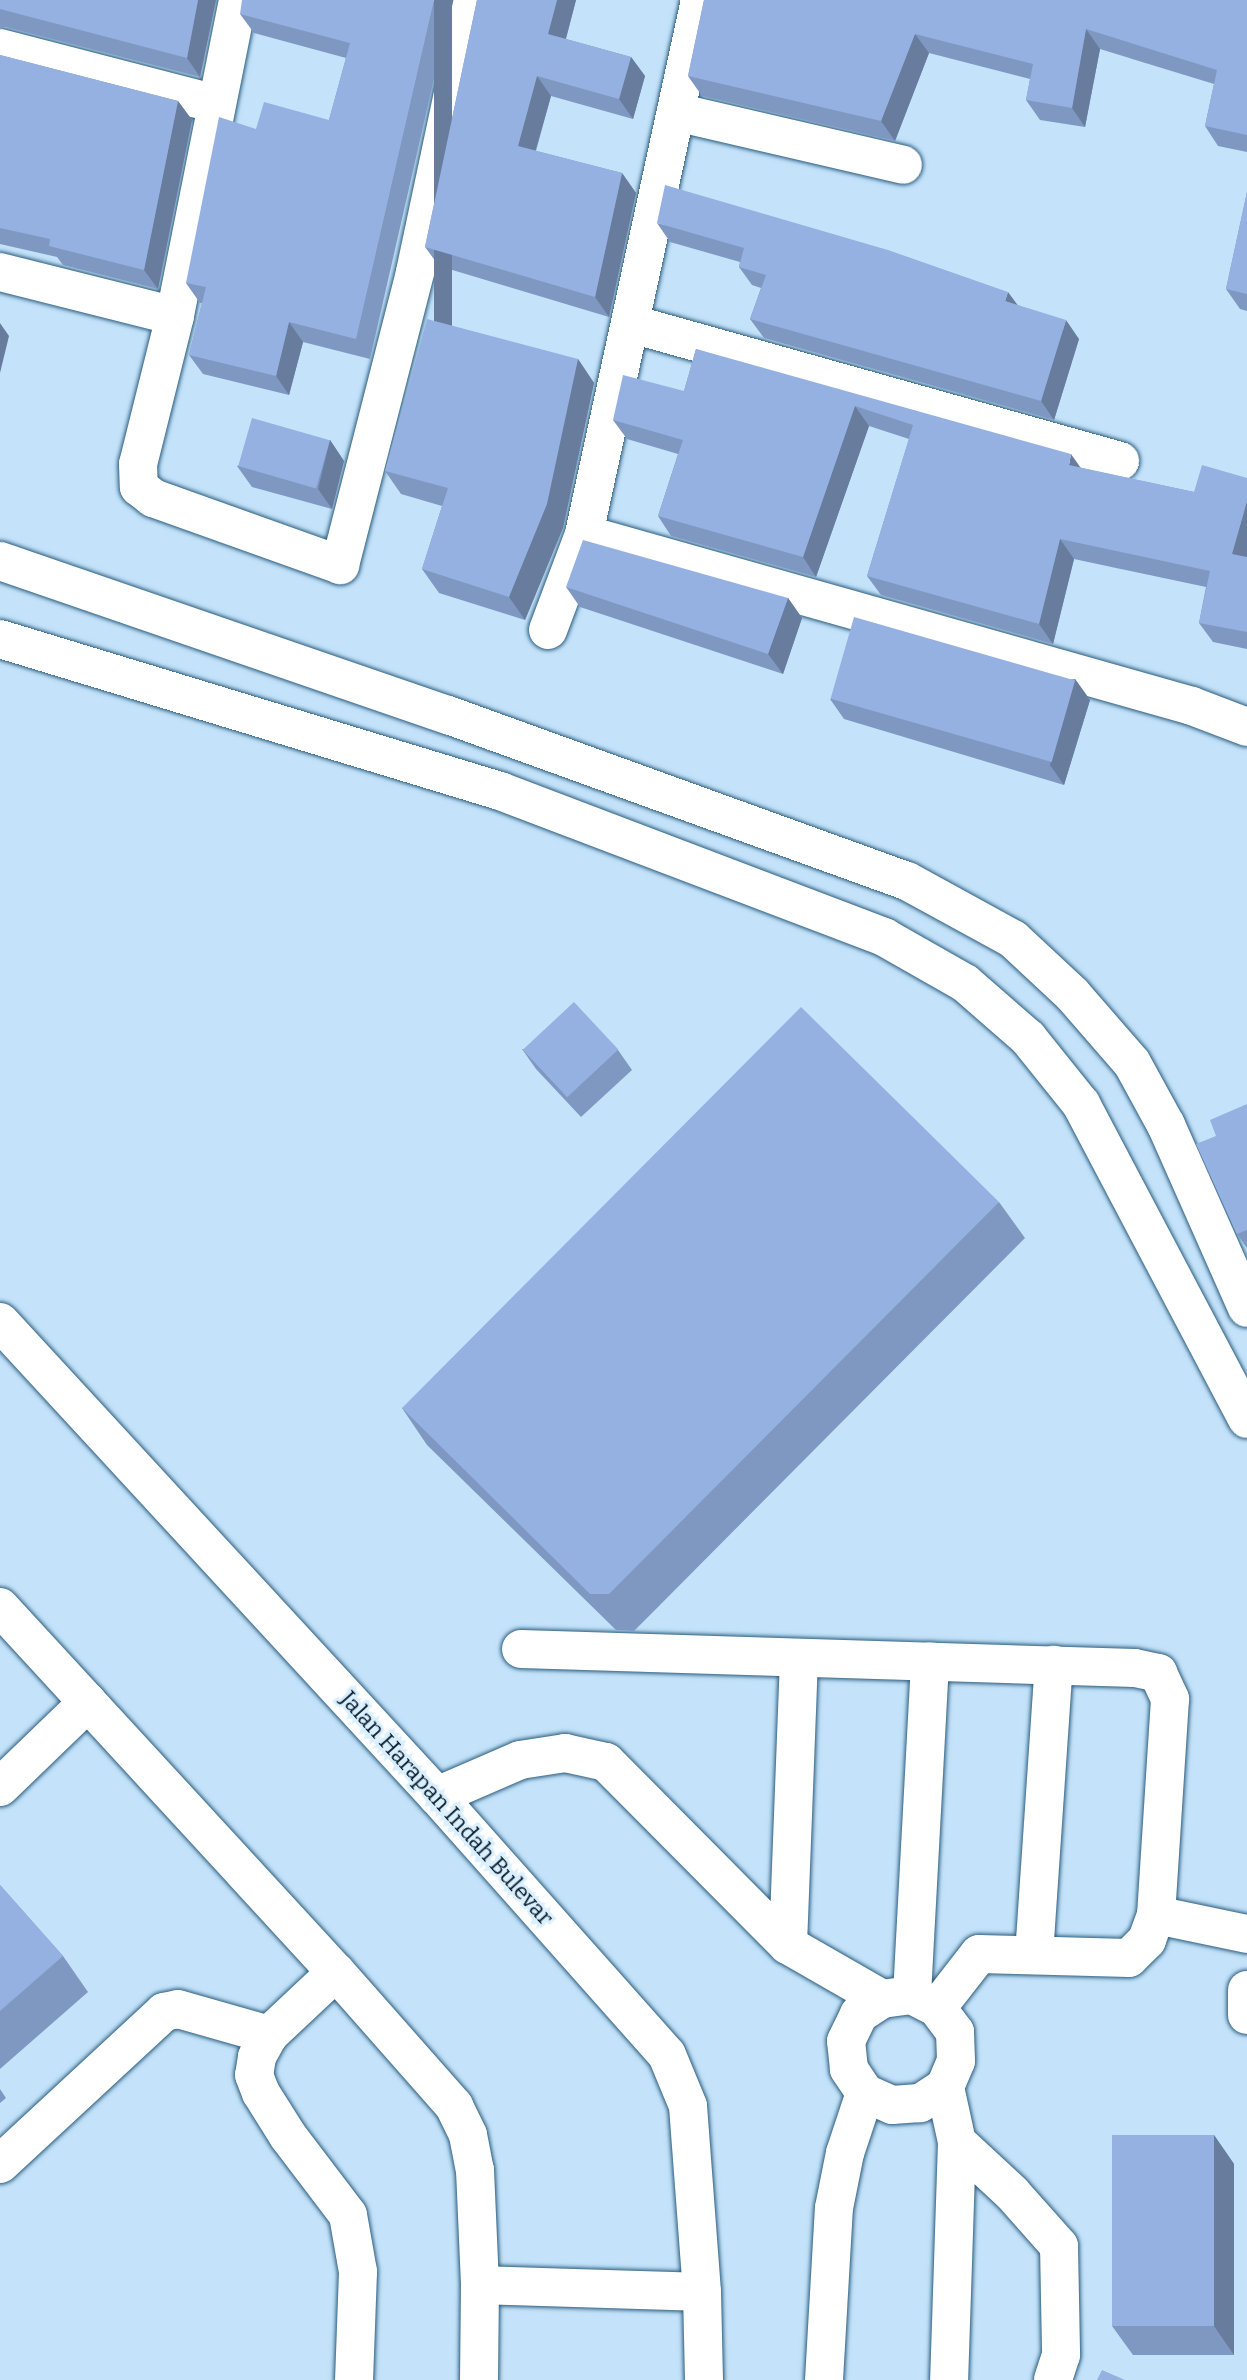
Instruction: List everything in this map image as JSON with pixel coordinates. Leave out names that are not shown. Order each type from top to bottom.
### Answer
[{"type":"street","points":[[238,0],[215,104],[175,316],[138,464],[139,487],[153,498],[340,565],[415,272],[473,0]]},
{"type":"street","points":[[548,630],[584,534],[632,324],[700,0]]},
{"type":"street","points":[[0,48],[215,104]]},
{"type":"street","points":[[676,112],[903,165]]},
{"type":"street","points":[[0,272],[175,316]]},
{"type":"street","points":[[632,324],[1120,461]]},
{"type":"street","points":[[584,534],[1192,706],[1247,727]]},
{"type":"street","points":[[0,561],[448,715],[907,881],[1013,939],[1072,994],[1132,1063],[1175,1146],[1247,1308]]},
{"type":"street","points":[[0,639],[500,792],[884,937],[965,983],[1028,1038],[1082,1104],[1247,1419]]},
{"type":"street","name":"Jalan Harapan Indah Bulevar","points":[[5,1335],[437,1796],[667,2055],[688,2106],[702,2292],[704,2380]]},
{"type":"street","points":[[2,1613],[88,1702],[336,1972],[454,2106],[468,2134],[475,2170],[480,2285],[479,2380]]},
{"type":"street","points":[[437,1796],[520,1760],[565,1753],[606,1762],[788,1945],[911,2001],[955,2032],[956,2061],[945,2087],[920,2103],[892,2105],[865,2093],[849,2069],[846,2041],[859,2014],[911,2001],[979,1954],[1129,1958],[1147,1940],[1156,1915],[1170,1699],[1158,1673],[1135,1668],[521,1649]]},
{"type":"street","points":[[788,1945],[799,1658]]},
{"type":"street","points":[[911,2001],[930,1661]]},
{"type":"street","points":[[1034,1955],[1054,1665]]},
{"type":"street","points":[[0,1787],[88,1702]]},
{"type":"street","points":[[1156,1915],[1247,1934]]},
{"type":"street","points":[[336,1972],[269,2035],[257,2057],[254,2075],[261,2093],[288,2136],[348,2216],[358,2272],[354,2380]]},
{"type":"street","points":[[1247,1990],[1247,2015]]},
{"type":"street","points":[[0,2164],[164,2012],[178,2009],[269,2035]]},
{"type":"street","points":[[945,2087],[957,2142],[949,2380]]},
{"type":"street","points":[[824,2380],[834,2208],[845,2152],[865,2093]]},
{"type":"street","points":[[957,2142],[1012,2193],[1059,2246],[1061,2355],[1053,2380]]},
{"type":"street","points":[[480,2285],[702,2292]]},
{"type":"building","points":[[0,0],[198,0],[187,58],[0,9]]},
{"type":"building","points":[[242,0],[434,0],[356,339],[289,322],[276,376],[189,355],[206,287],[186,283],[219,117],[256,129],[264,102],[329,120],[350,43],[240,14]]},
{"type":"building","points":[[477,0],[557,0],[548,34],[631,57],[619,99],[537,76],[518,146],[622,173],[595,297],[425,247]]},
{"type":"building","points":[[704,0],[1247,0],[1247,135],[1205,126],[1217,70],[1086,29],[1072,108],[1026,100],[1033,64],[915,34],[881,121],[688,76]]},
{"type":"building","points":[[0,55],[178,101],[144,270],[49,246],[50,239],[0,228]]},
{"type":"building","points":[[665,185],[888,250],[1008,292],[1005,301],[1066,320],[1041,401],[750,319],[766,275],[739,267],[744,248],[657,223]]},
{"type":"building","points":[[1247,192],[1247,294],[1226,289]]},
{"type":"building","points":[[427,319],[578,359],[547,504],[509,597],[422,569],[448,488],[385,471]]},
{"type":"building","points":[[696,349],[1071,454],[1069,465],[1194,492],[1202,465],[1247,478],[1247,501],[1232,554],[1247,557],[1247,632],[1199,623],[1210,571],[1060,539],[1039,624],[867,576],[913,425],[855,406],[803,557],[658,516],[683,440],[613,420],[623,375],[684,391]]},
{"type":"building","points":[[252,418],[330,440],[316,488],[238,466]]},
{"type":"building","points":[[583,540],[788,598],[768,654],[566,587]]},
{"type":"building","points":[[854,617],[1075,680],[1052,762],[831,699]]},
{"type":"building","points":[[574,1002],[618,1050],[567,1097],[523,1050]]},
{"type":"building","points":[[801,1007],[999,1202],[609,1594],[590,1594],[402,1408]]},
{"type":"building","points":[[1247,1104],[1247,1230],[1237,1234],[1196,1144],[1216,1136],[1210,1120]]},
{"type":"building","points":[[0,1885],[63,1956],[0,2011]]},
{"type":"building","points":[[1112,2135],[1214,2135],[1214,2326],[1112,2326]]},
{"type":"building","points":[[1102,2370],[1125,2380],[1097,2380]]}]
